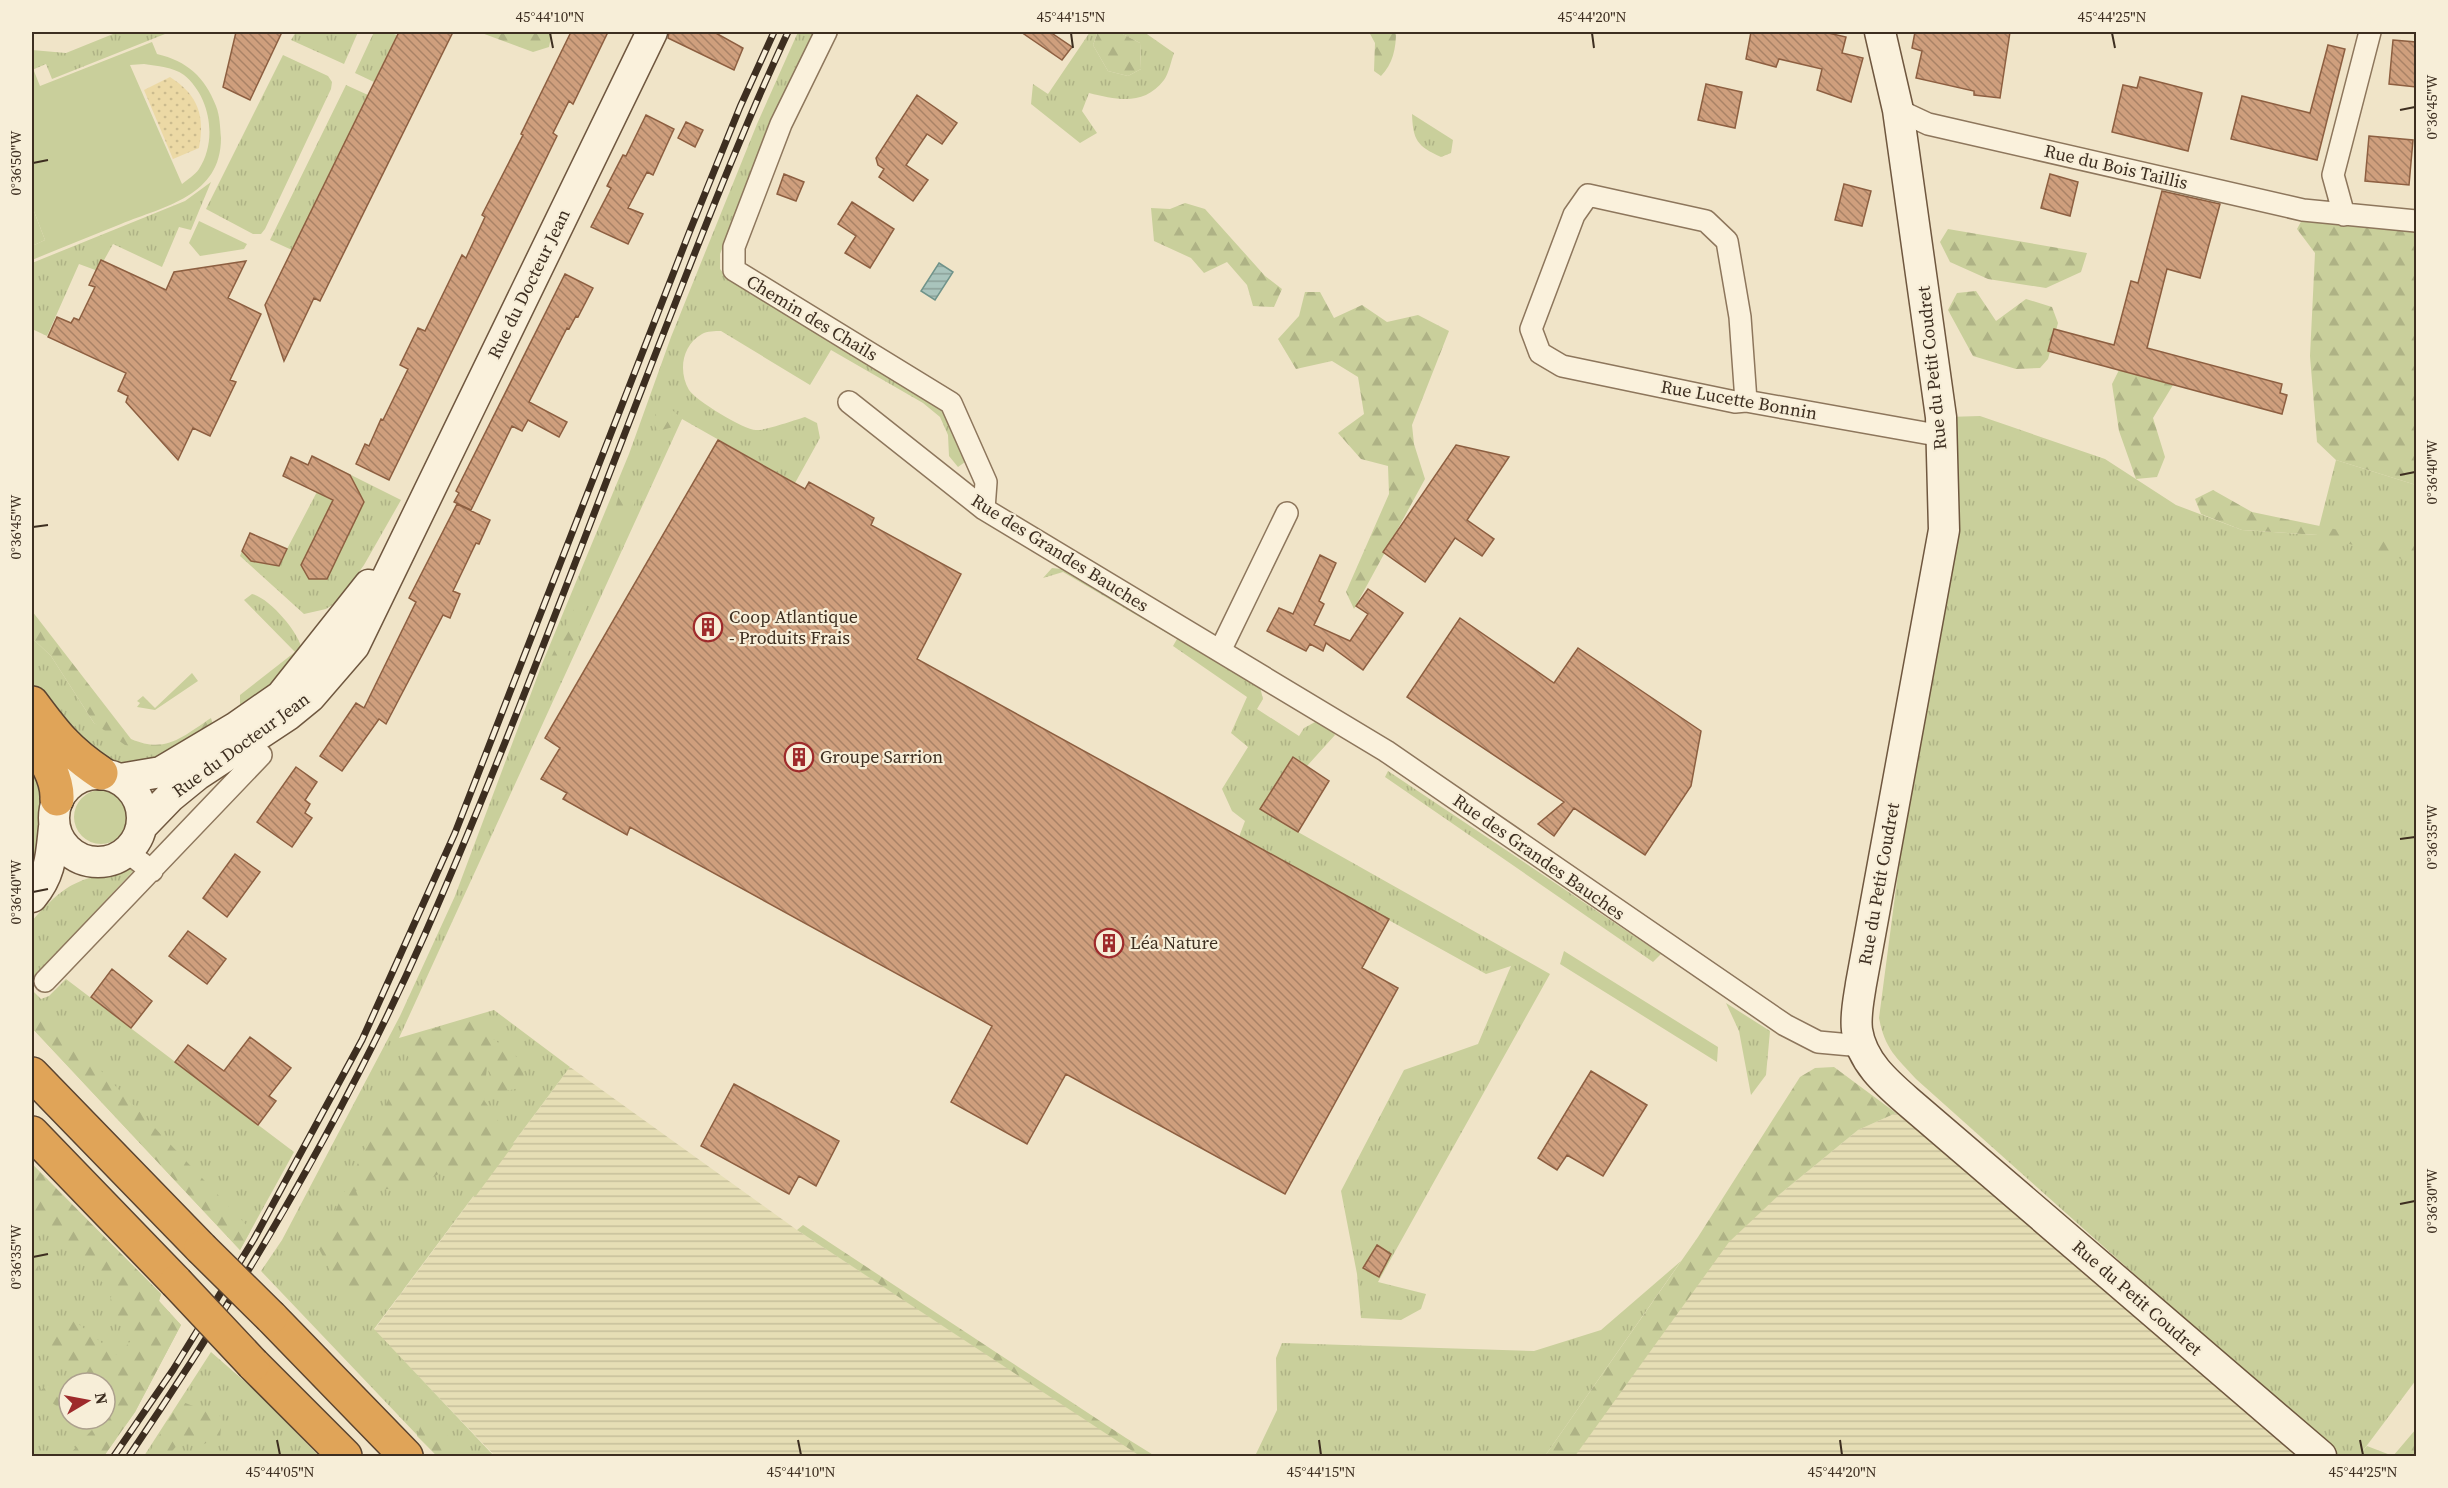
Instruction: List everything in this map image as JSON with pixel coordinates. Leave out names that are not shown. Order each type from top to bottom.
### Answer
[{"type":"highway","points":[[32,703],[55,735],[76,756],[110,776]]},
{"type":"highway","points":[[32,740],[43,756],[58,788],[56,813]]},
{"type":"highway","points":[[32,1064],[61,1105]]},
{"type":"highway","points":[[32,1074],[406,1456]]},
{"type":"highway","points":[[32,1133],[253,1364],[345,1456]]},
{"type":"street","name":"Rue du Docteur Jean","points":[[142,826],[170,797],[197,775],[224,756],[260,736],[310,697],[354,646],[652,32]]},
{"type":"street","name":"Chemin des Chails","points":[[826,32],[781,124],[734,247],[734,270],[951,403],[986,482],[984,509]]},
{"type":"street","points":[[1880,32],[1898,110]]},
{"type":"street","points":[[2344,215],[2333,175],[2370,32]]},
{"type":"street","name":"Rue du Bois Taillis","points":[[1898,110],[1928,124],[2303,210],[2416,221]]},
{"type":"street","name":"Rue du Petit Coudret","points":[[1898,110],[1941,417],[1944,530],[1861,984],[1857,1030],[1862,1047],[1876,1073],[2321,1456]]},
{"type":"street","name":"Rue Lucette Bonnin","points":[[1746,401],[1740,317],[1727,241],[1706,221],[1588,195],[1574,214],[1531,329],[1540,353],[1562,366],[1735,402],[1746,401],[1942,436]]},
{"type":"street","name":"Rue des Grandes Bauches","points":[[849,402],[984,509],[1386,751],[1785,1025],[1818,1042],[1862,1047]]},
{"type":"street","points":[[1220,651],[1287,513]]},
{"type":"street","name":"Rue du Docteur Jean","points":[[110,776],[161,772],[235,728],[280,696],[348,614],[405,537]]},
{"type":"street","name":"Rue du Docteur Jean","points":[[45,981],[261,755]]},
{"type":"street","points":[[110,776],[129,785],[140,804],[142,826],[139,836],[127,852],[117,858],[95,862],[38,890],[52,852],[56,813],[63,790],[80,777],[110,776]]},
{"type":"street","points":[[56,813],[65,847],[84,860],[95,862]]},
{"type":"street","points":[[127,852],[152,871]]},
{"type":"shaded area","points":[[570,1067],[797,1230],[1142,1456],[495,1456],[374,1330]]},
{"type":"shaded area","points":[[1896,1113],[2051,1238],[2303,1456],[1559,1456],[1720,1235],[1780,1194],[1858,1130]]},
{"type":"green space","points":[[118,32],[164,32],[165,34],[52,79],[46,64],[32,70],[32,50],[66,53]]},
{"type":"green space","points":[[296,32],[358,32],[344,64],[291,40]]},
{"type":"green space","points":[[374,32],[388,32],[397,35],[374,82],[355,73]]},
{"type":"green space","points":[[479,32],[552,32],[549,47],[533,52]]},
{"type":"green space","points":[[798,32],[814,32],[777,112],[720,254],[720,269],[726,276],[939,405],[957,424],[965,462],[958,467],[949,456],[948,435],[940,417],[923,403],[831,350],[810,385],[721,331],[702,334],[695,339],[686,352],[683,367],[689,390],[710,407],[741,425],[756,430],[805,417],[817,423],[820,438],[795,483],[682,419],[399,1038],[494,1010],[570,1067],[374,1329],[494,1456],[437,1456],[261,1271],[282,1240],[400,1016],[455,896],[542,664],[629,454],[671,337],[757,124]]},
{"type":"green space","points":[[1090,32],[1097,34],[1093,45],[1108,71],[1128,76],[1141,69],[1140,43],[1119,32],[1144,32],[1174,53],[1164,80],[1148,94],[1120,99],[1089,93],[1082,111],[1097,133],[1080,143],[1031,104],[1033,84],[1048,94]]},
{"type":"green space","points":[[1098,32],[1119,32],[1140,43],[1141,69],[1128,76],[1108,71],[1093,45]]},
{"type":"green space","points":[[1369,32],[1396,32],[1393,56],[1381,76],[1374,71],[1375,43]]},
{"type":"green space","points":[[152,42],[157,54],[177,61],[194,72],[212,96],[218,114],[221,138],[219,158],[212,173],[188,196],[32,260],[32,246],[45,240],[32,206],[32,72],[34,71],[40,86]],"holes":[[[144,64],[180,72],[193,84],[205,106],[209,132],[205,157],[197,171],[182,184],[130,65]]]},
{"type":"green space","points":[[283,55],[328,76],[332,82],[331,89],[265,229],[261,234],[253,234],[206,209]]},
{"type":"green space","points":[[346,85],[368,95],[292,250],[270,240]]},
{"type":"green space","points":[[1412,114],[1453,140],[1451,153],[1441,157],[1426,149],[1418,141],[1415,136]]},
{"type":"green space","points":[[211,182],[191,230],[179,227],[162,267],[113,244],[98,271],[79,264],[47,336],[32,329],[32,263],[185,201]]},
{"type":"green space","points":[[1185,203],[1205,209],[1265,276],[1282,289],[1274,307],[1253,306],[1247,285],[1227,262],[1204,273],[1191,258],[1154,241],[1151,208],[1170,209]]},
{"type":"green space","points":[[32,206],[45,240],[32,246]]},
{"type":"green space","points":[[2303,218],[2416,230],[2416,485],[2336,460],[2317,442],[2310,356],[2315,253],[2297,229]]},
{"type":"green space","points":[[199,221],[247,244],[244,249],[200,256],[189,243]]},
{"type":"green space","points":[[1948,229],[2087,253],[2081,272],[2046,288],[1988,279],[1950,262],[1940,242]]},
{"type":"green space","points":[[1976,291],[1996,321],[2026,299],[2052,307],[2058,323],[2048,359],[2040,368],[2016,369],[1973,356],[1948,310],[1957,293]]},
{"type":"green space","points":[[1305,292],[1320,292],[1334,318],[1362,305],[1387,322],[1418,315],[1449,331],[1412,425],[1414,444],[1425,479],[1354,609],[1346,592],[1389,494],[1388,466],[1361,459],[1338,433],[1364,414],[1358,377],[1332,361],[1296,369],[1278,339],[1299,316]]},
{"type":"green space","points":[[2119,370],[2173,385],[2153,418],[2165,457],[2157,477],[2136,479],[2119,431],[2112,384]]},
{"type":"green space","points":[[658,406],[670,408],[682,419],[673,427],[658,431],[653,422]]},
{"type":"green space","points":[[1980,416],[2105,459],[2176,505],[2242,530],[2317,535],[2336,460],[2416,485],[2416,1380],[2359,1456],[2338,1456],[1916,1079],[1892,1052],[1881,1029],[1879,1018],[1912,766],[1948,590],[1958,523],[1947,417]]},
{"type":"green space","points":[[331,465],[401,500],[364,565],[337,602],[326,609],[304,614],[240,556],[242,551],[287,549]]},
{"type":"green space","points":[[2213,490],[2252,512],[2416,546],[2416,563],[2318,535],[2242,530],[2201,514],[2195,499]]},
{"type":"green space","points":[[633,491],[636,499],[629,519],[618,525],[612,519],[619,495]]},
{"type":"green space","points":[[1052,568],[1072,570],[1260,687],[1263,699],[1257,709],[1299,736],[1304,728],[1317,721],[1328,725],[1335,735],[1307,766],[1292,758],[1260,809],[1550,974],[1378,1282],[1426,1294],[1421,1309],[1401,1320],[1361,1318],[1357,1274],[1341,1191],[1404,1070],[1478,1044],[1511,966],[1486,974],[1239,837],[1245,821],[1232,811],[1222,789],[1248,747],[1231,733],[1247,697],[1173,646],[1177,639],[1063,572],[1043,578]]},
{"type":"green space","points":[[252,594],[267,602],[282,617],[295,634],[302,650],[240,719],[240,695],[295,652],[244,600]]},
{"type":"green space","points":[[580,600],[587,604],[585,614],[562,667],[552,669],[549,662]]},
{"type":"green space","points":[[32,611],[131,739],[154,745],[164,744],[182,737],[211,718],[214,728],[171,758],[125,745],[94,723],[51,656],[32,638]]},
{"type":"green space","points":[[32,638],[51,656],[94,723],[171,758],[122,768],[91,757],[32,683]]},
{"type":"green space","points":[[192,673],[198,681],[155,710],[137,707],[140,703],[137,701],[143,696],[155,708]]},
{"type":"green space","points":[[32,762],[46,808],[41,848],[32,873]]},
{"type":"green space","points":[[1388,771],[1661,954],[1653,962],[1385,777]]},
{"type":"green space","points":[[101,790],[111,792],[120,798],[126,807],[128,817],[126,827],[120,836],[111,842],[101,844],[91,842],[82,836],[76,827],[74,817],[76,807],[82,798],[91,792]]},
{"type":"green space","points":[[135,869],[32,980],[32,921],[67,888],[88,878]]},
{"type":"green space","points":[[1564,951],[1718,1047],[1717,1062],[1560,964]]},
{"type":"green space","points":[[66,979],[294,1152],[240,1250],[32,1028],[32,990],[41,999],[49,996]]},
{"type":"green space","points":[[32,1003],[41,1007],[251,1230],[240,1250],[32,1028]]},
{"type":"green space","points":[[1726,1003],[1770,1031],[1766,1075],[1751,1095],[1739,1031]]},
{"type":"green space","points":[[476,1016],[495,1021],[492,1038],[522,1061],[525,1087],[496,1093],[487,1065],[484,1100],[514,1144],[475,1197],[443,1171],[418,1187],[356,1191],[363,1209],[420,1261],[400,1295],[372,1315],[333,1276],[318,1247],[399,1077],[417,1073],[399,1039]]},
{"type":"green space","points":[[1834,1067],[1896,1113],[1858,1130],[1780,1194],[1729,1242],[1575,1456],[1545,1456],[1698,1237],[1800,1077],[1815,1068]]},
{"type":"green space","points":[[32,1164],[161,1294],[159,1301],[181,1325],[135,1412],[104,1456],[32,1456]]},
{"type":"green space","points":[[32,1164],[161,1294],[159,1301],[181,1325],[135,1412],[104,1456],[68,1456],[91,1431],[117,1431],[117,1371],[68,1371],[46,1343],[71,1318],[118,1356],[133,1338],[109,1310],[112,1291],[47,1232],[32,1228]]},
{"type":"green space","points":[[803,1225],[1155,1456],[1140,1456],[797,1230]]},
{"type":"green space","points":[[32,1256],[38,1261],[39,1281],[32,1282]]},
{"type":"green space","points":[[1681,1261],[1545,1456],[1255,1456],[1277,1410],[1276,1358],[1282,1343],[1534,1351],[1601,1330]]},
{"type":"green space","points":[[211,1352],[257,1392],[319,1456],[144,1456]]},
{"type":"green space","points":[[49,1383],[57,1386],[57,1406],[38,1393]]},
{"type":"green space","points":[[180,1401],[222,1417],[220,1438],[201,1445],[184,1437],[168,1456],[147,1456]]},
{"type":"green space","points":[[436,1422],[466,1456],[437,1456],[417,1436],[421,1424]]},
{"type":"green space","points":[[2416,1429],[2416,1456],[2393,1456]]},
{"type":"green space","points":[[2367,1446],[2393,1456],[2359,1456]]},
{"type":"sand","points":[[170,77],[180,84],[193,99],[200,116],[201,126],[199,148],[173,159],[144,90]]},
{"type":"water","points":[[939,263],[953,272],[935,300],[921,291]]},
{"type":"building","points":[[236,32],[282,32],[250,100],[223,87]]},
{"type":"building","points":[[399,32],[453,32],[320,301],[314,298],[284,361],[265,305]]},
{"type":"building","points":[[571,32],[608,32],[573,104],[569,101],[553,133],[557,136],[389,480],[356,464],[365,444],[369,446],[408,369],[400,365],[418,328],[425,331],[462,255],[466,258],[485,217],[482,215],[523,135],[521,134]]},
{"type":"building","points":[[669,32],[714,32],[743,48],[734,70],[668,38]]},
{"type":"building","points":[[1021,32],[1050,32],[1072,47],[1062,60]]},
{"type":"building","points":[[1751,32],[1824,32],[1846,37],[1842,53],[1863,58],[1851,102],[1817,90],[1822,69],[1779,59],[1776,67],[1746,59]]},
{"type":"building","points":[[1915,32],[2010,32],[2000,98],[1974,95],[1974,91],[1916,78],[1922,51],[1912,48]]},
{"type":"building","points":[[2393,40],[2416,42],[2416,87],[2389,84]]},
{"type":"building","points":[[2328,45],[2345,49],[2317,160],[2231,139],[2242,96],[2310,113]]},
{"type":"building","points":[[2140,77],[2202,93],[2188,151],[2112,132],[2123,85],[2137,88]]},
{"type":"building","points":[[1706,84],[1742,92],[1735,128],[1698,120]]},
{"type":"building","points":[[917,95],[957,123],[942,144],[927,134],[906,165],[928,180],[913,201],[879,177],[884,169],[878,165],[876,158]]},
{"type":"building","points":[[646,115],[674,129],[653,175],[647,172],[628,208],[643,214],[628,244],[591,227],[611,188],[607,186],[623,155],[626,156]]},
{"type":"building","points":[[686,122],[703,130],[695,147],[678,138]]},
{"type":"building","points":[[2369,136],[2413,140],[2409,185],[2365,181]]},
{"type":"building","points":[[784,174],[804,182],[796,201],[777,194]]},
{"type":"building","points":[[2050,174],[2078,182],[2070,216],[2041,208]]},
{"type":"building","points":[[1844,184],[1871,191],[1862,226],[1835,220]]},
{"type":"building","points":[[2162,191],[2220,204],[2200,278],[2167,269],[2147,348],[2282,384],[2280,393],[2287,395],[2282,414],[2048,351],[2054,329],[2114,345],[2131,281],[2138,283]]},
{"type":"building","points":[[852,202],[894,229],[870,268],[845,253],[856,236],[838,224]]},
{"type":"building","points":[[101,260],[166,290],[174,272],[246,261],[228,298],[261,314],[230,380],[236,382],[210,436],[193,428],[178,460],[126,402],[128,396],[118,391],[126,373],[48,337],[57,317],[71,323],[74,318],[79,320],[95,287],[89,285]]},
{"type":"building","points":[[565,274],[593,288],[578,317],[576,316],[569,329],[567,328],[529,402],[567,422],[559,437],[528,420],[522,431],[512,426],[471,510],[454,502],[459,493],[456,491]]},
{"type":"building","name":"Léa Nature","points":[[718,440],[805,489],[809,482],[874,518],[871,525],[961,574],[917,659],[1389,919],[1362,968],[1398,988],[1285,1194],[1066,1074],[1027,1144],[951,1102],[992,1026],[630,827],[627,835],[563,799],[567,793],[541,779],[560,748],[545,738]]},
{"type":"building","points":[[1456,445],[1509,457],[1467,520],[1494,539],[1482,556],[1455,538],[1425,582],[1383,552]]},
{"type":"building","points":[[312,456],[350,475],[364,502],[327,579],[309,579],[301,565],[333,500],[283,476],[291,457],[308,465]]},
{"type":"building","points":[[457,504],[490,520],[453,591],[460,594],[450,618],[443,615],[386,724],[379,719],[342,771],[320,756],[356,703],[364,708],[416,602],[409,598]]},
{"type":"building","points":[[250,533],[287,549],[279,566],[251,561],[242,551]]},
{"type":"building","points":[[1320,555],[1336,563],[1319,601],[1324,604],[1314,625],[1350,641],[1368,614],[1356,606],[1368,589],[1403,613],[1363,670],[1326,643],[1323,651],[1310,644],[1306,651],[1267,631],[1279,608],[1293,614]]},
{"type":"building","points":[[1460,618],[1554,683],[1578,648],[1701,731],[1691,786],[1645,855],[1574,808],[1554,836],[1538,824],[1564,802],[1407,697]]},
{"type":"building","points":[[1293,757],[1329,781],[1298,832],[1260,809]]},
{"type":"building","points":[[296,767],[317,782],[305,800],[310,804],[305,813],[312,818],[292,847],[257,822]]},
{"type":"building","points":[[235,854],[260,872],[227,917],[203,898]]},
{"type":"building","points":[[188,931],[226,959],[207,984],[169,956]]},
{"type":"building","points":[[112,969],[152,1001],[131,1028],[91,997]]},
{"type":"building","points":[[250,1037],[291,1068],[269,1096],[276,1101],[258,1125],[175,1062],[188,1045],[224,1071]]},
{"type":"building","points":[[1591,1071],[1647,1105],[1603,1176],[1567,1155],[1557,1170],[1538,1158]]},
{"type":"building","points":[[734,1084],[839,1141],[816,1186],[799,1176],[789,1194],[701,1146]]},
{"type":"building","points":[[1377,1245],[1391,1254],[1379,1277],[1363,1268]]},
{"type":"railway","points":[[114,1456],[173,1370],[254,1239],[362,1040],[455,833],[691,228],[740,107],[774,32]]},
{"type":"railway","points":[[129,1456],[211,1331],[289,1202],[394,1002],[490,779],[714,204],[788,32]]},
{"type":"place","name":"Coop Atlantique - Produits Frais","points":[[708,627]]},
{"type":"place","name":"Groupe Sarrion","points":[[799,757]]},
{"type":"place","name":"Léa Nature","points":[[1109,943]]}]
